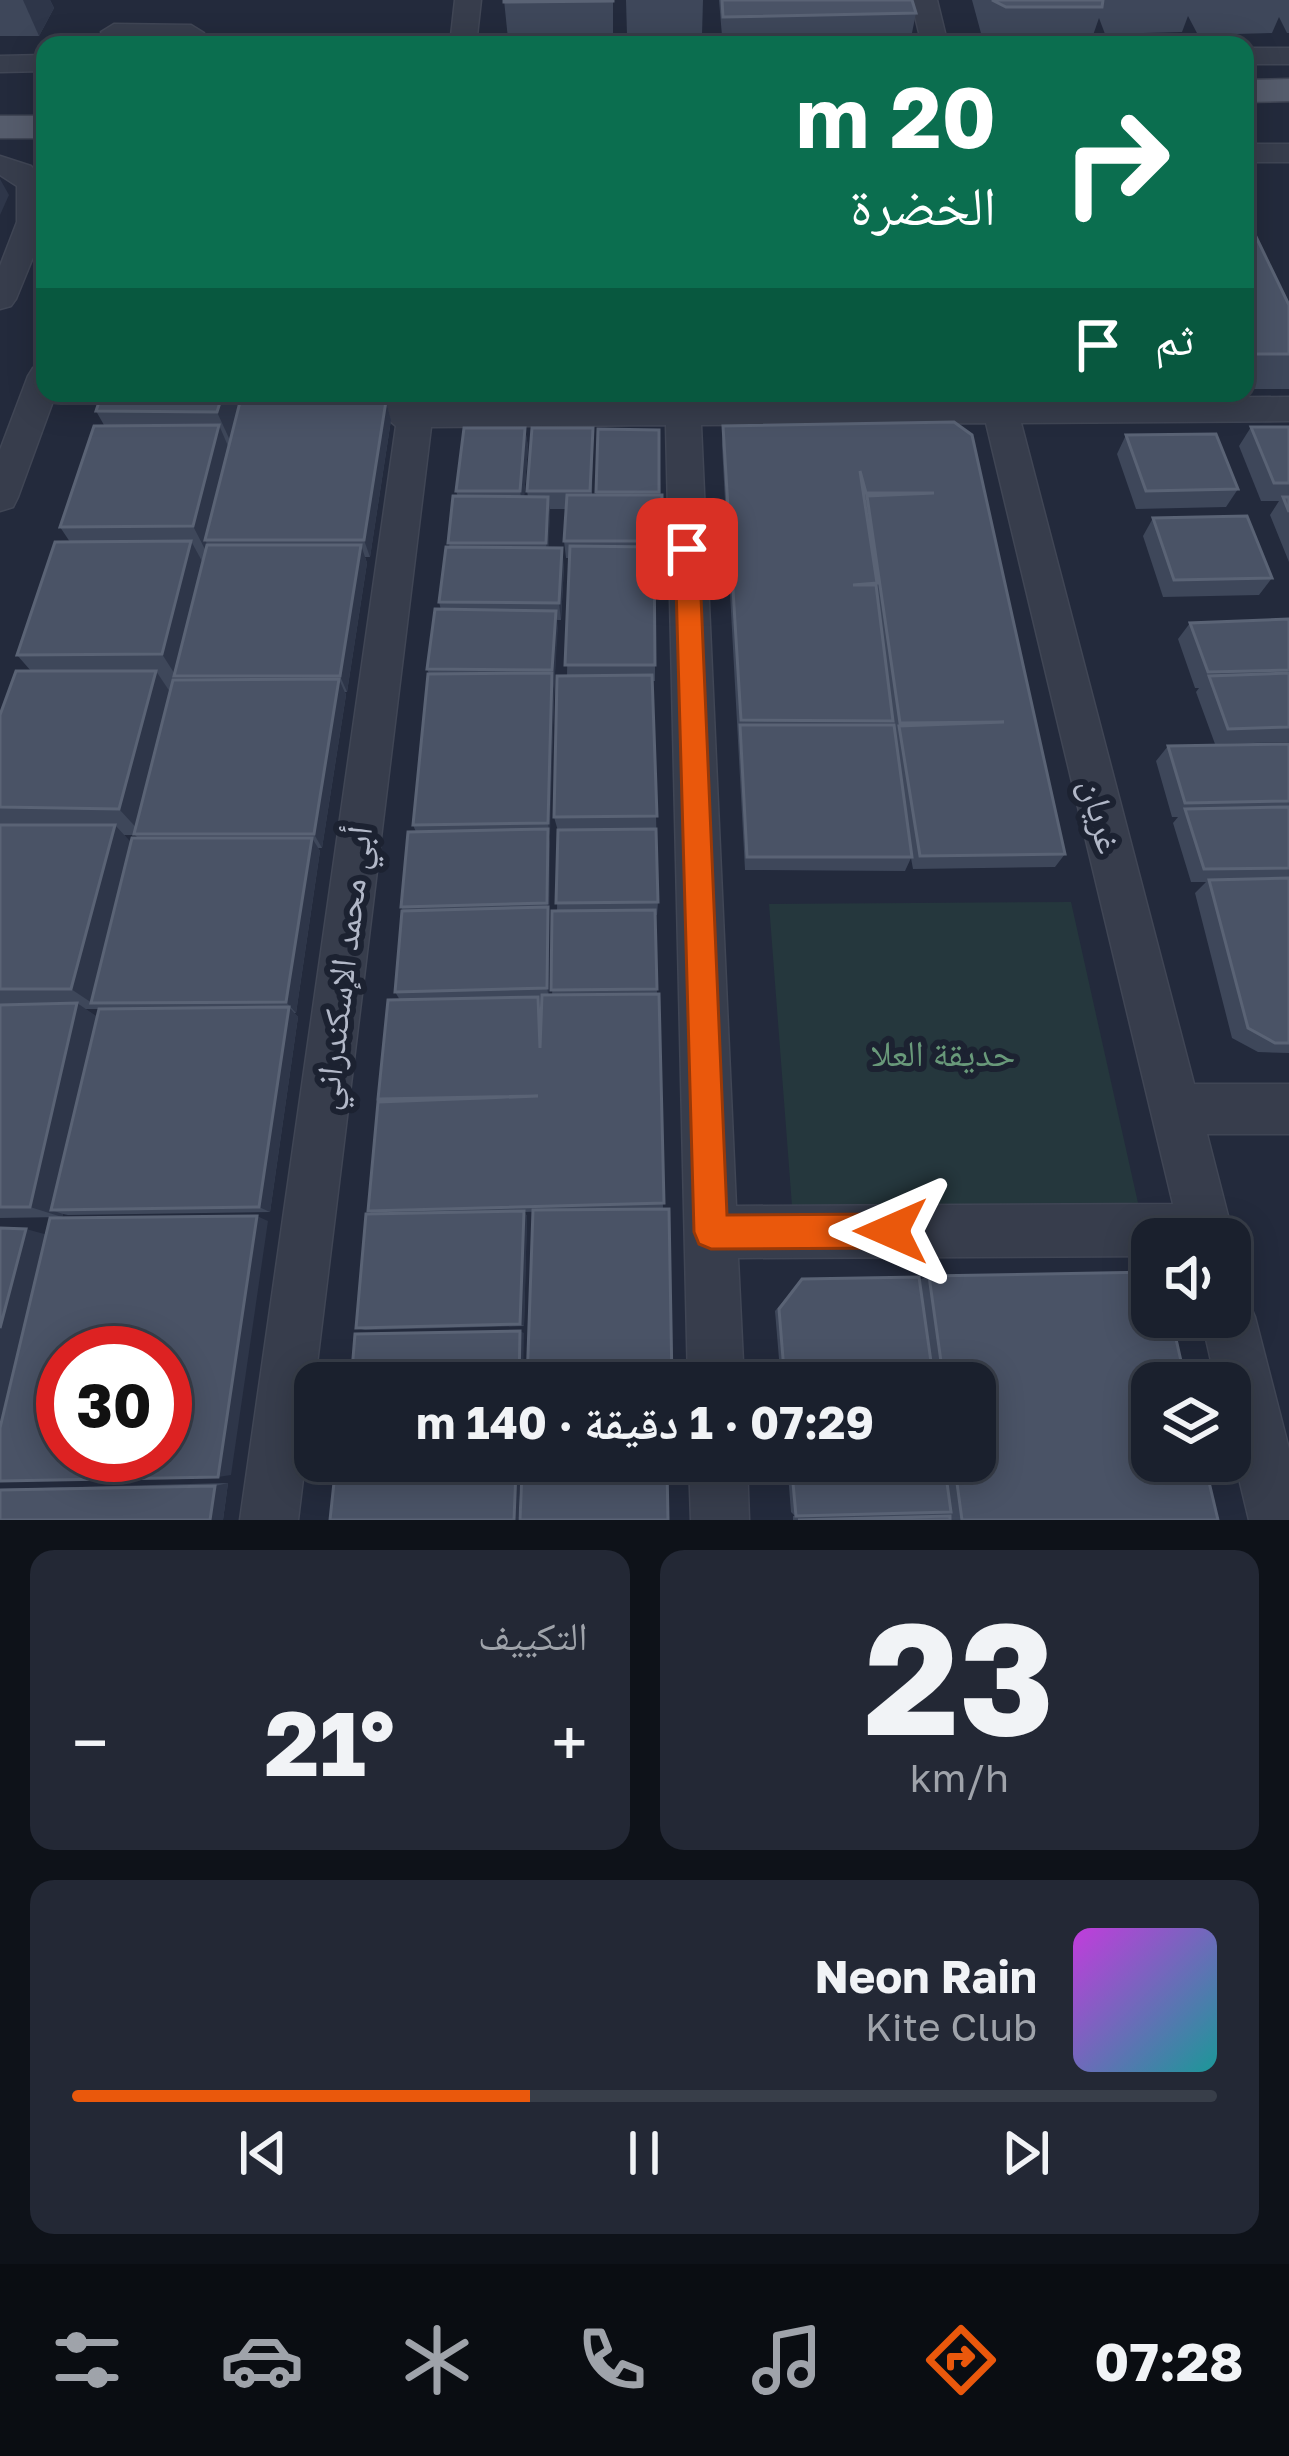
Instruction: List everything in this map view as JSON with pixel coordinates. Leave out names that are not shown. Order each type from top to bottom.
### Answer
[{"type":"main road","points":[[1254,91],[1289,90]]},
{"type":"main road","points":[[0,100],[36,100]]},
{"type":"main road","points":[[1254,119],[1289,118]]},
{"type":"main road","points":[[0,127],[36,127]]},
{"type":"street","points":[[112,36],[128,0]]},
{"type":"street","points":[[190,36],[203,0]]},
{"type":"street","points":[[464,36],[468,0]]},
{"type":"street","points":[[924,0],[933,36]]},
{"type":"street","points":[[1254,56],[1289,56]]},
{"type":"street","points":[[0,64],[36,63]]},
{"type":"street","points":[[1254,153],[1289,153]]},
{"type":"street","points":[[0,162],[36,160]]},
{"type":"street","points":[[0,162],[15,167],[33,183],[36,194]]},
{"type":"street","points":[[0,299],[36,223]]},
{"type":"street","points":[[0,497],[36,400]]},
{"type":"street","points":[[406,408],[682,412],[999,402],[1289,409]]},
{"type":"street","name":"غريان","points":[[999,402],[1203,1218]]},
{"type":"street","name":"أبي محمد الإسكندراني","points":[[269,1520],[406,408]]},
{"type":"street","points":[[682,412],[715,1362]]},
{"type":"street","points":[[1174,1109],[1289,1108]]},
{"type":"street","points":[[711,1232],[1131,1234]]},
{"type":"street","points":[[1233,1338],[1278,1520]]},
{"type":"street","points":[[719,1482],[720,1520]]},
{"type":"green space","name":"حديقة العلا","points":[[1071,902],[1138,1203],[792,1206],[769,904]]},
{"type":"building","points":[[613,0],[613,1],[504,2]]},
{"type":"building","points":[[722,0],[912,0],[916,13],[723,17]]},
{"type":"building","points":[[992,0],[1103,0],[1102,7],[1006,7]]},
{"type":"building","points":[[1254,233],[1289,305],[1289,354],[1254,354]]},
{"type":"building","points":[[99,402],[220,402],[217,412],[96,411]]},
{"type":"building","points":[[240,402],[386,402],[364,540],[205,540]]},
{"type":"building","points":[[954,422],[972,435],[1065,854],[920,856],[899,726],[1004,722],[900,723],[867,496],[934,493],[866,493],[860,471],[877,583],[853,585],[876,585],[893,721],[741,720],[723,426]]},
{"type":"building","points":[[219,425],[193,526],[60,527],[94,426]]},
{"type":"building","points":[[1251,427],[1289,427],[1289,483],[1274,483]]},
{"type":"building","points":[[464,428],[525,428],[520,491],[456,491]]},
{"type":"building","points":[[532,428],[593,428],[590,491],[527,491]]},
{"type":"building","points":[[598,429],[659,430],[659,492],[596,492]]},
{"type":"building","points":[[1216,434],[1238,489],[1146,491],[1126,435]]},
{"type":"building","points":[[567,495],[662,495],[662,541],[564,541]]},
{"type":"building","points":[[453,496],[548,497],[546,543],[448,543]]},
{"type":"building","points":[[1247,516],[1272,578],[1174,580],[1153,518]]},
{"type":"building","points":[[191,541],[162,654],[17,655],[55,542]]},
{"type":"building","points":[[207,545],[361,545],[340,676],[174,676]]},
{"type":"building","points":[[570,546],[654,547],[655,665],[565,665]]},
{"type":"building","points":[[446,547],[562,548],[559,603],[439,602]]},
{"type":"building","points":[[435,609],[556,611],[552,670],[427,669]]},
{"type":"building","points":[[1289,619],[1289,670],[1208,672],[1190,623]]},
{"type":"building","points":[[16,671],[156,671],[119,809],[0,807],[0,715]]},
{"type":"building","points":[[552,673],[548,823],[413,825],[428,674]]},
{"type":"building","points":[[1289,673],[1289,727],[1228,729],[1209,676]]},
{"type":"building","points":[[652,675],[657,816],[554,817],[557,676]]},
{"type":"building","points":[[339,679],[314,834],[134,834],[173,680]]},
{"type":"building","points":[[740,725],[894,725],[912,857],[747,857]]},
{"type":"building","points":[[1289,744],[1289,801],[1185,803],[1168,746]]},
{"type":"building","points":[[1289,807],[1289,868],[1204,869],[1185,809]]},
{"type":"building","points":[[0,825],[115,825],[71,989],[0,989]]},
{"type":"building","points":[[548,829],[547,903],[401,907],[408,832]]},
{"type":"building","points":[[656,829],[658,902],[556,903],[558,830]]},
{"type":"building","points":[[132,838],[312,838],[286,1002],[91,1003]]},
{"type":"building","points":[[1289,878],[1289,1043],[1275,1043],[1248,1028],[1209,880]]},
{"type":"building","points":[[548,907],[547,988],[395,992],[402,911]]},
{"type":"building","points":[[655,910],[657,989],[551,990],[552,911]]},
{"type":"building","points":[[659,994],[664,1203],[368,1211],[378,1102],[538,1096],[378,1099],[388,1000],[538,997],[540,1048],[542,995]]},
{"type":"building","points":[[77,1003],[30,1207],[0,1207],[0,1005]]},
{"type":"building","points":[[289,1007],[259,1207],[51,1210],[99,1009]]},
{"type":"building","points":[[669,1209],[672,1362],[528,1362],[533,1210]]},
{"type":"building","points":[[524,1211],[520,1324],[356,1328],[366,1214]]},
{"type":"building","points":[[257,1216],[218,1477],[192,1477],[192,1326],[36,1326],[36,1480],[0,1481],[0,1428],[50,1218]]},
{"type":"building","points":[[0,1228],[26,1229],[0,1328]]},
{"type":"building","points":[[1131,1272],[1131,1338],[1176,1338],[1181,1362],[1131,1362],[1131,1482],[1209,1482],[1218,1520],[962,1520],[957,1482],[996,1482],[996,1362],[941,1362],[929,1276]]},
{"type":"building","points":[[919,1277],[931,1362],[783,1362],[779,1309],[802,1279]]},
{"type":"building","points":[[520,1331],[519,1362],[353,1362],[355,1334]]},
{"type":"building","points":[[334,1482],[516,1482],[514,1520],[330,1520]]},
{"type":"building","points":[[522,1482],[667,1482],[668,1520],[520,1520]]},
{"type":"building","points":[[793,1482],[947,1482],[951,1512],[796,1516]]},
{"type":"building","points":[[215,1486],[210,1520],[0,1520],[0,1490]]},
{"type":"building","points":[[950,1516],[950,1520],[798,1520]]},
{"type":"route","points":[[687,549],[711,1232],[891,1231]]}]
